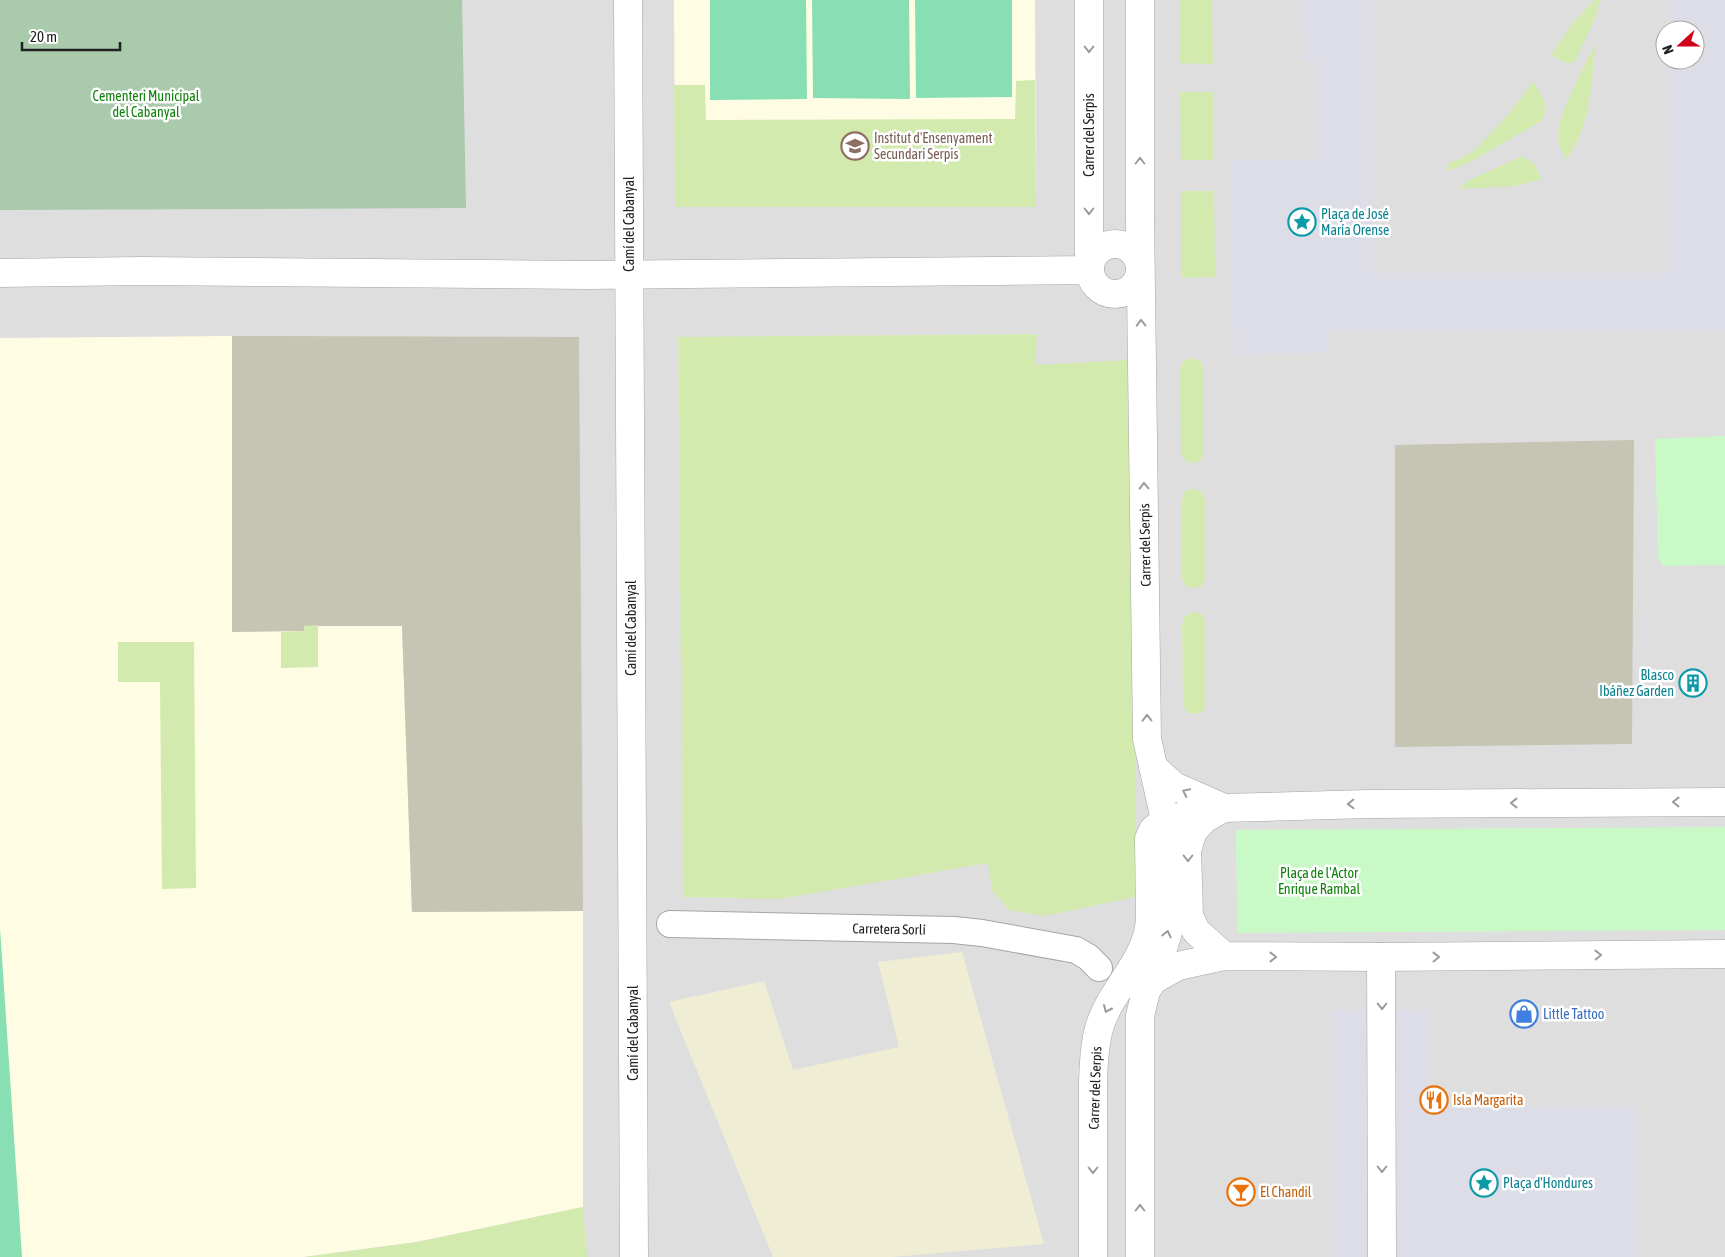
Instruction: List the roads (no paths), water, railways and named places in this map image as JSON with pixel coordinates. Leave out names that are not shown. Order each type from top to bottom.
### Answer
[{"type":"street","name":"Camí del Cabanyal","points":[[628,0],[634,1257]]},
{"type":"street","name":"Carrer del Serpis","points":[[1089,0],[1089,270],[1091,278],[1102,292],[1120,294],[1134,286],[1139,278],[1141,269],[1139,261],[1130,248],[1115,243],[1099,249],[1090,262],[1089,270]]},
{"type":"street","name":"Carrer del Serpis","points":[[1140,0],[1141,269],[1147,739],[1168,838],[1170,882],[1169,929],[1153,980],[1146,991],[1140,1016],[1140,1257]]},
{"type":"street","points":[[0,273],[629,274],[1089,270]]},
{"type":"street","points":[[1153,766],[1174,786],[1224,808]]},
{"type":"street","points":[[1165,820],[1224,808],[1369,804],[1725,802]]},
{"type":"street","points":[[1224,808],[1204,820],[1193,830],[1187,850],[1189,916],[1196,931],[1224,956]]},
{"type":"street","name":"Carrer del Serpis","points":[[1093,1257],[1093,1071],[1097,1036],[1106,1007],[1132,968],[1145,945],[1150,930],[1149,839],[1153,830],[1165,820]]},
{"type":"street","name":"Carretera Sorlí","points":[[670,924],[954,930],[982,933],[1076,950],[1088,956],[1099,968]]},
{"type":"street","points":[[1153,980],[1178,966],[1224,956],[1381,958],[1725,954]]},
{"type":"street","points":[[1381,958],[1382,1257]]},
{"type":"place","name":"Institut d'Ensenyament Secundari Serpis","points":[[855,146]]},
{"type":"place","name":"Plaça de José María Orense","points":[[1302,222]]},
{"type":"place","name":"Blasco Ibáñez Garden","points":[[1693,683]]},
{"type":"place","name":"Little Tattoo","points":[[1524,1014]]},
{"type":"place","name":"Isla Margarita","points":[[1434,1100]]},
{"type":"place","name":"Plaça d'Hondures","points":[[1484,1183]]},
{"type":"place","name":"El Chandil","points":[[1241,1192]]},
{"type":"park label","name":"Cementeri Municipal del Cabanyal","points":[[146,104]]},
{"type":"park label","name":"Plaça de l'Actor Enrique Rambal","points":[[1319,882]]}]
